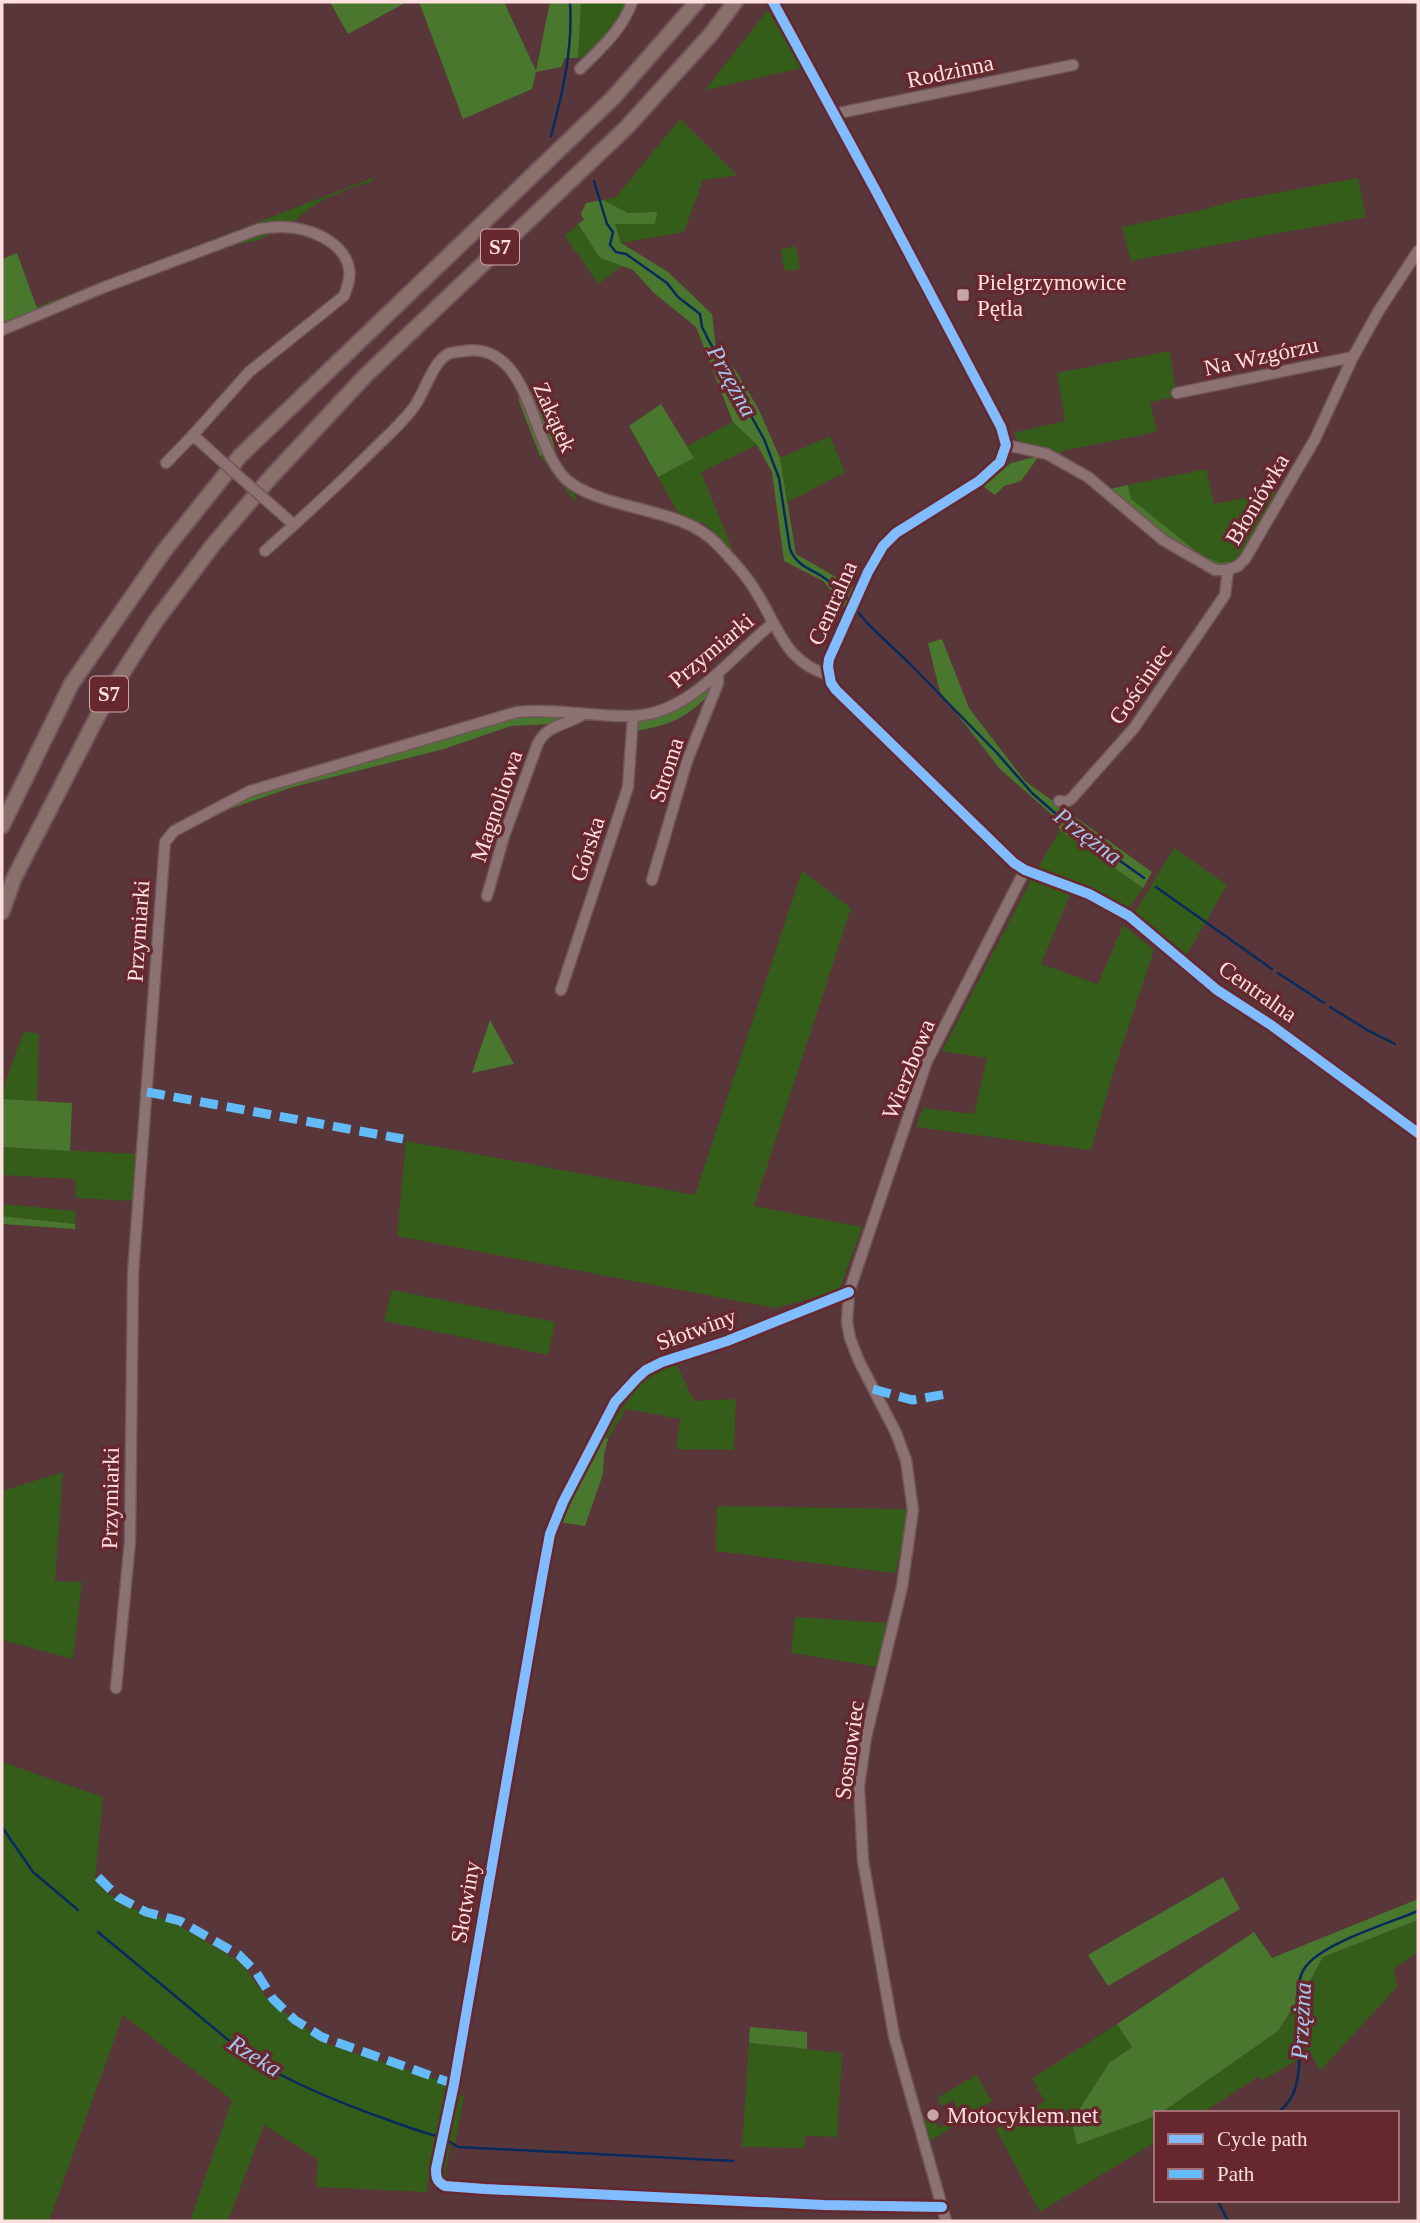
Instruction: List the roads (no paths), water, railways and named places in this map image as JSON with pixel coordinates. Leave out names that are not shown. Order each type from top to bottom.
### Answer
[{"type":"highway","name":"S7","points":[[2,826],[72,683],[164,551],[240,456],[613,98],[697,2]]},
{"type":"highway","name":"S7","points":[[2,912],[14,878],[109,694],[156,622],[213,545],[270,478],[366,375],[627,127],[711,34],[735,2]]},
{"type":"street","points":[[580,69],[627,18],[632,2]]},
{"type":"street","points":[[773,2],[1001,427],[1006,445]]},
{"type":"street","name":"Rodzinna","points":[[834,114],[1073,65]]},
{"type":"street","points":[[2,330],[102,288],[259,229],[299,229],[328,240],[341,252],[349,268],[349,285],[344,296],[249,372],[166,463]]},
{"type":"street","name":"Błoniówka","points":[[1006,445],[1047,454],[1088,477],[1163,540],[1215,570],[1228,570],[1238,566],[1249,553],[1315,439],[1353,357],[1378,312],[1418,251]]},
{"type":"street","name":"Zakątek","points":[[265,551],[338,485],[414,408],[434,369],[448,354],[477,349],[500,358],[511,370],[526,393],[549,454],[560,473],[572,484],[592,494],[677,521],[711,538],[757,593],[773,623],[801,662],[829,675]]},
{"type":"street","name":"Na Wzgórzu","points":[[1177,393],[1353,357]]},
{"type":"street","points":[[193,435],[295,525]]},
{"type":"street","name":"Centralna","points":[[1006,445],[1000,462],[979,481],[896,533],[883,546],[868,572],[829,659],[829,675],[836,690],[1006,856],[1025,870],[1088,894],[1129,916],[1217,990],[1271,1025],[1418,1133]]},
{"type":"street","name":"Gościniec","points":[[1059,801],[1066,802],[1077,794],[1134,728],[1225,595],[1228,570]]},
{"type":"street","name":"Przymiarki","points":[[116,1688],[131,1541],[133,1273],[164,842],[174,831],[250,791],[517,712],[633,716],[674,706],[718,673],[773,623]]},
{"type":"street","name":"Stroma","points":[[652,880],[687,761],[718,682],[718,673]]},
{"type":"street","name":"Magnoliowa","points":[[487,895],[504,836],[538,743],[547,730],[576,720],[584,714]]},
{"type":"street","name":"Górska","points":[[561,990],[628,787],[633,716]]},
{"type":"street","name":"Wierzbowa","points":[[849,1292],[927,1061],[1025,870]]},
{"type":"street","name":"Sosnowiec","points":[[849,1292],[847,1322],[850,1338],[896,1433],[906,1460],[913,1510],[902,1587],[866,1737],[859,1786],[863,1861],[894,2036],[946,2221]]},
{"type":"street","name":"Słotwiny","points":[[849,1292],[646,1370],[615,1402],[563,1502],[550,1534],[436,2179],[446,2186],[485,2189],[824,2205],[942,2207]]},
{"type":"waterway","name":"Przężna","points":[[551,136],[566,70],[570,2]]},
{"type":"waterway","name":"Przężna","points":[[594,181],[607,224],[613,232],[610,245],[616,252],[626,254],[667,283],[678,297],[700,314],[702,327],[764,439],[779,478],[792,554],[802,565],[827,580],[847,598]]},
{"type":"waterway","name":"Przężna","points":[[858,612],[997,753],[1032,793],[1063,820],[1144,878]]},
{"type":"waterway","name":"Przężna","points":[[1156,887],[1272,969]]},
{"type":"waterway","name":"Przężna","points":[[1278,973],[1324,1003]]},
{"type":"waterway","name":"Przężna","points":[[1330,1007],[1395,1044]]},
{"type":"waterway","name":"Rzeka","points":[[2,1827],[33,1872],[78,1910]]},
{"type":"waterway","name":"Przężna","points":[[1280,2111],[1289,2101],[1297,2079],[1297,2000],[1299,1980],[1304,1969],[1324,1951],[1339,1943],[1418,1911]]},
{"type":"waterway","name":"Rzeka","points":[[98,1932],[250,2058],[330,2098],[437,2136]]},
{"type":"waterway","name":"Rzeka","points":[[447,2140],[458,2147],[733,2161]]},
{"type":"waterway","name":"Przężna","points":[[1218,2202],[1228,2221]]},
{"type":"place","name":"Pielgrzymowice Pętla","points":[[963,295]]},
{"type":"place","name":"Motocyklem.net","points":[[933,2115]]}]
